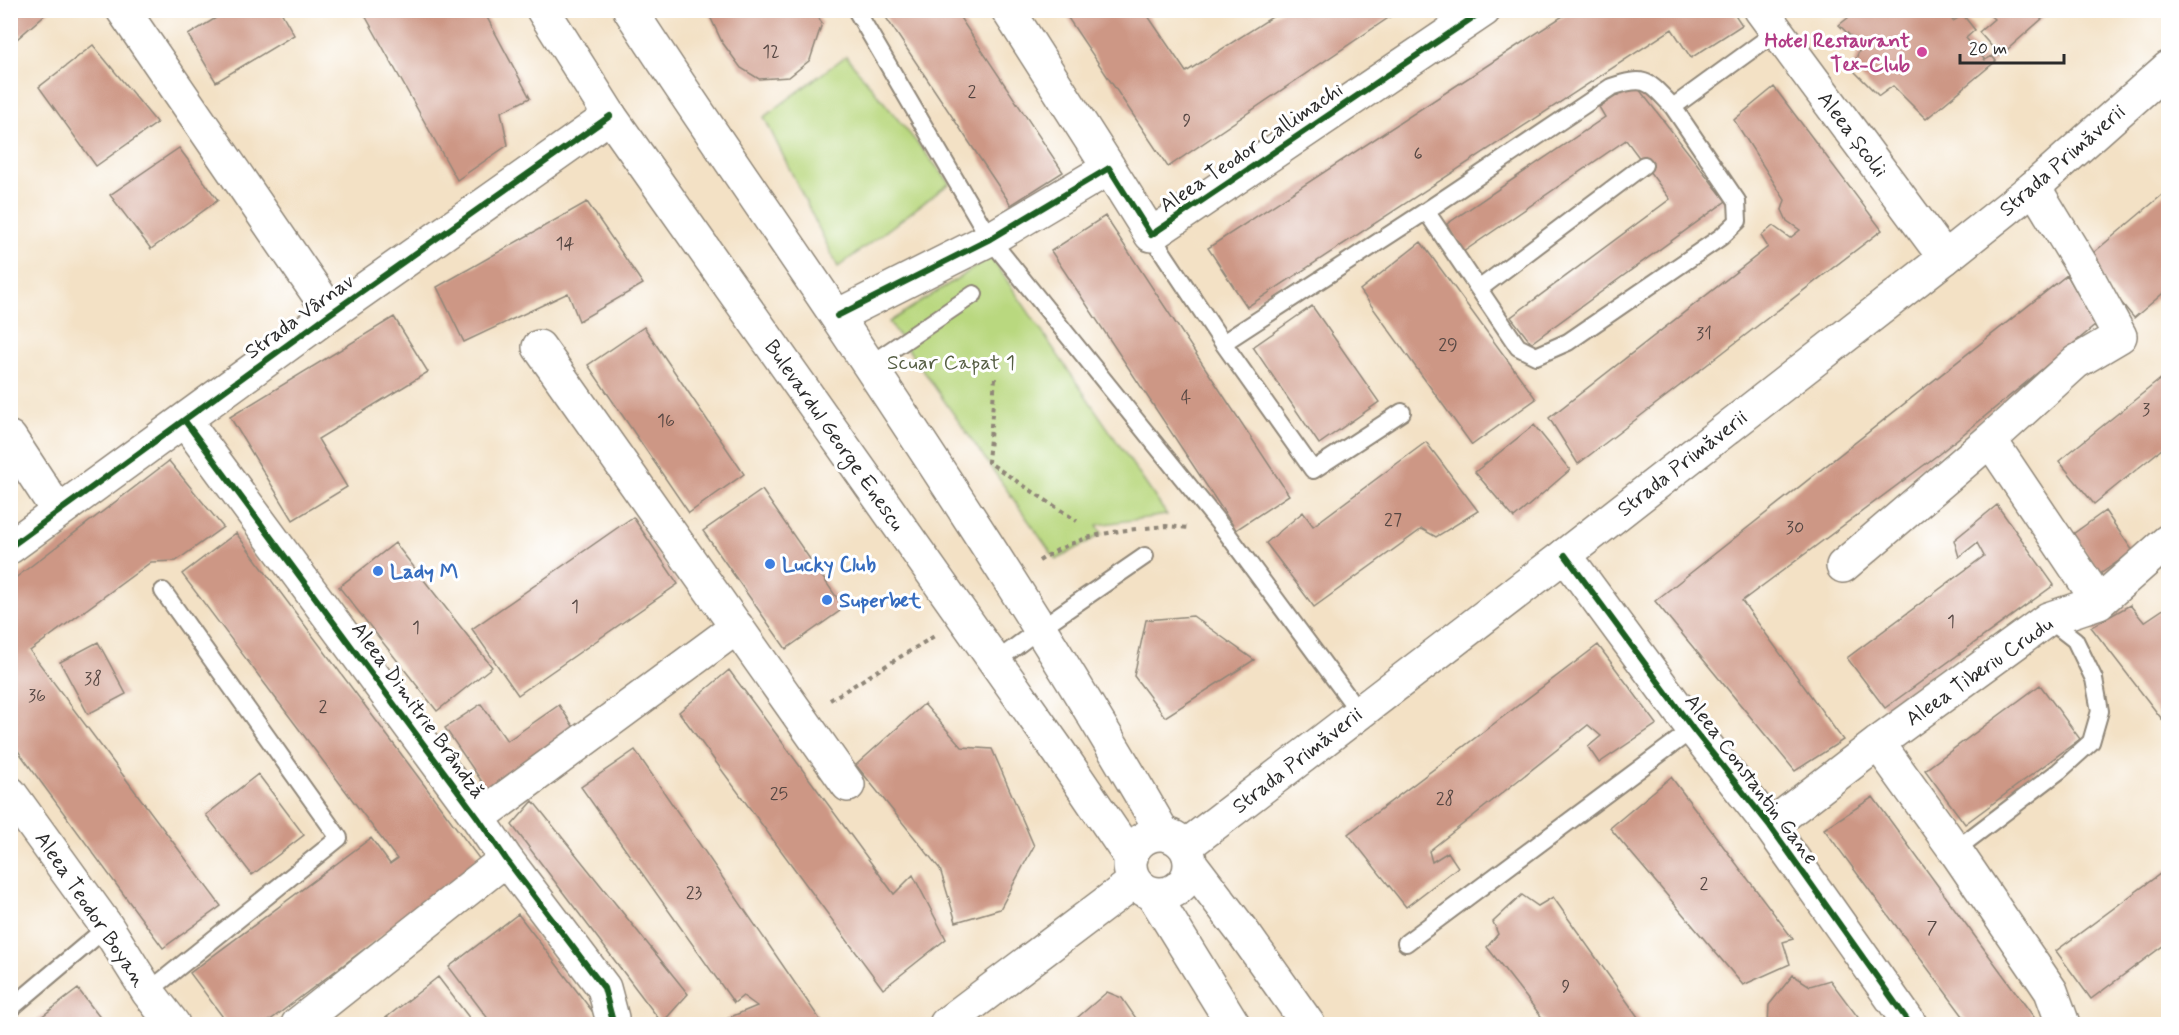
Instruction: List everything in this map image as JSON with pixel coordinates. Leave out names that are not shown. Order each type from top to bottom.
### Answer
[{"type":"street","points":[[123,10],[330,313]]},
{"type":"street","name":"Bulevardul George Enescu","points":[[543,10],[610,116],[994,663],[1140,878],[1233,1024]]},
{"type":"street","points":[[630,10],[837,316],[1011,581],[1039,629],[1180,848],[1308,1024]]},
{"type":"street","name":"Aleea Teodor Callimachi","points":[[1008,10],[1151,235],[1484,10]]},
{"type":"street","name":"Aleea Școlii","points":[[1768,21],[1945,258]]},
{"type":"street","name":"Strada Primăverii","points":[[1180,848],[1565,555],[1945,258],[2034,187],[2169,68]]},
{"type":"street","name":"Strada Vârnav","points":[[10,547],[330,313],[610,116]]},
{"type":"street","points":[[837,316],[990,239],[1109,168]]},
{"type":"street","points":[[1843,566],[1990,440],[2076,362],[2120,336],[2082,266],[2034,187]]},
{"type":"street","points":[[539,347],[849,784]]},
{"type":"street","name":"Aleea Dimitrie Brândză","points":[[185,421],[506,859],[604,988],[612,1018],[611,1024]]},
{"type":"street","points":[[10,438],[58,511]]},
{"type":"street","points":[[1990,440],[2099,602]]},
{"type":"street","name":"Aleea Tiberiu Crudu","points":[[1770,826],[1878,743],[2048,619],[2099,602],[2169,541]]},
{"type":"street","name":"Aleea Constantin Gane","points":[[1565,555],[1694,729],[1770,826],[1910,1024]]},
{"type":"street","name":"Aleea Dimitrie Brândză","points":[[478,818],[737,627]]},
{"type":"street","points":[[1878,743],[1955,850],[2051,991],[2062,1024]]},
{"type":"street","name":"Aleea Teodor Boyan","points":[[10,793],[107,927],[148,992],[173,1024]]},
{"type":"street","points":[[1154,834],[1180,848],[1190,873],[1179,888],[1172,893],[1140,878],[1139,842],[1154,834]]},
{"type":"street","points":[[298,1024],[506,859]]},
{"type":"street","points":[[946,1024],[1140,878]]},
{"type":"lane","points":[[856,10],[990,239],[1226,532],[1359,712]]},
{"type":"lane","points":[[1672,107],[1768,21]]},
{"type":"lane","points":[[1223,343],[1426,212],[1611,87],[1633,80],[1650,83],[1672,107],[1737,201],[1738,221],[1721,237],[1568,342],[1536,356],[1518,347],[1426,212]]},
{"type":"lane","points":[[1479,289],[1644,165]]},
{"type":"lane","name":"Aleea Teodor Callimachi","points":[[1151,235],[1223,343],[1313,470],[1402,412]]},
{"type":"lane","points":[[869,366],[974,294]]},
{"type":"lane","points":[[994,663],[1145,556]]},
{"type":"lane","points":[[148,992],[339,838],[162,591]]},
{"type":"lane","points":[[1955,850],[2059,771],[2091,742],[2100,711],[2094,679],[2075,640],[2048,619]]},
{"type":"lane","points":[[1406,943],[1694,729]]},
{"type":"lane","points":[[10,1009],[107,927]]},
{"type":"path","points":[[995,378],[988,462],[1077,521]]},
{"type":"path","points":[[1011,581],[1056,550],[1089,536],[1166,526],[1226,532]]},
{"type":"path","points":[[801,717],[963,618]]},
{"type":"green space","points":[[846,56],[950,183],[838,267],[764,117]]},
{"type":"green space","name":"Scuar Capat 1","points":[[991,257],[1167,515],[1097,525],[1102,534],[1056,560],[889,322]]},
{"type":"building","points":[[10,10],[50,10],[10,45]]},
{"type":"building","points":[[229,10],[280,10],[294,35],[216,82],[188,35]]},
{"type":"building","points":[[362,10],[483,10],[530,98],[501,112],[508,145],[457,180]]},
{"type":"building","points":[[707,10],[814,10],[822,23],[810,60],[789,77],[759,79],[741,68],[722,42]]},
{"type":"building","points":[[881,10],[955,10],[1063,172],[1011,205]]},
{"type":"building","points":[[1072,10],[1144,10],[1186,72],[1283,10],[1400,10],[1168,167],[1066,15]]},
{"type":"building","points":[[1572,10],[1732,10],[1742,25],[1691,58],[1672,29],[1247,307],[1208,248]]},
{"type":"building","points":[[1858,10],[1866,10],[1869,16],[1876,10],[1945,10],[1953,21],[1963,15],[1975,30],[1966,38],[1985,60],[1992,56],[1996,61],[1926,119],[1893,86],[1879,96],[1852,69],[1861,46],[1839,25]]},
{"type":"building","points":[[1984,10],[2052,10],[2000,56],[1979,32],[1994,19]]},
{"type":"building","points":[[93,45],[157,123],[96,166],[39,87]]},
{"type":"building","points":[[1635,84],[1726,201],[1531,343],[1511,317],[1670,199],[1626,140],[1463,252],[1447,224],[1605,117],[1599,107]]},
{"type":"building","points":[[1774,87],[1882,230],[1578,464],[1549,418],[1768,247],[1761,236],[1773,226],[1790,238],[1800,230],[1787,221],[1782,210],[1785,200],[1734,120]]},
{"type":"building","points":[[179,148],[218,200],[151,249],[110,195]]},
{"type":"building","points":[[2168,190],[2168,289],[2134,318],[2086,259]]},
{"type":"building","points":[[587,202],[643,284],[579,321],[568,293],[464,342],[437,287]]},
{"type":"building","points":[[1105,216],[1289,495],[1236,530],[1051,251]]},
{"type":"building","points":[[1421,242],[1536,399],[1472,445],[1360,290]]},
{"type":"building","points":[[2067,275],[2096,325],[1939,454],[1742,601],[1843,740],[1795,771],[1655,601]]},
{"type":"building","points":[[1312,306],[1379,402],[1319,444],[1253,347]]},
{"type":"building","points":[[394,317],[428,372],[318,439],[347,487],[293,520],[230,417]]},
{"type":"building","points":[[644,327],[744,474],[689,513],[588,365]]},
{"type":"building","points":[[2168,373],[2168,444],[2094,504],[2059,461]]},
{"type":"building","points":[[1534,425],[1570,470],[1514,518],[1475,472]]},
{"type":"building","points":[[1426,442],[1478,511],[1436,537],[1422,529],[1314,607],[1266,543],[1303,512],[1313,526]]},
{"type":"building","points":[[169,461],[223,527],[176,561],[151,562],[30,651],[221,906],[163,948],[10,740],[10,582]]},
{"type":"building","points":[[762,490],[844,608],[786,649],[703,531]]},
{"type":"building","points":[[1997,505],[2054,585],[1885,708],[1847,658],[1984,556],[1977,543],[1959,557],[1954,540]]},
{"type":"building","points":[[2105,511],[2133,551],[2100,574],[2073,534]]},
{"type":"building","points":[[633,517],[678,584],[518,695],[472,629]]},
{"type":"building","points":[[236,533],[481,861],[265,1024],[228,1024],[190,973],[371,838],[390,864],[397,859],[182,574]]},
{"type":"building","points":[[395,543],[492,667],[437,711],[339,587]]},
{"type":"building","points":[[2130,605],[2144,622],[2165,608],[2168,612],[2168,727],[2091,627]]},
{"type":"building","points":[[1193,616],[1254,660],[1165,717],[1134,676],[1146,620]]},
{"type":"building","points":[[98,642],[126,694],[88,714],[60,662]]},
{"type":"building","points":[[1598,645],[1657,724],[1599,763],[1588,747],[1601,736],[1588,725],[1429,851],[1432,862],[1448,852],[1458,867],[1406,907],[1348,834]]},
{"type":"building","points":[[729,670],[894,894],[913,875],[946,939],[883,989],[679,712]]},
{"type":"building","points":[[2040,685],[2080,739],[1965,824],[1925,770]]},
{"type":"building","points":[[481,704],[507,741],[559,705],[577,732],[489,792],[445,728]]},
{"type":"building","points":[[924,704],[962,747],[992,749],[1034,846],[1000,909],[956,922],[940,869],[856,765]]},
{"type":"building","points":[[635,750],[823,1024],[733,1024],[728,1018],[757,1006],[743,996],[734,1003],[581,787]]},
{"type":"building","points":[[258,774],[304,835],[252,875],[206,815]]},
{"type":"building","points":[[1671,777],[1793,939],[1783,942],[1790,964],[1743,985],[1610,828]]},
{"type":"building","points":[[1873,797],[2039,1024],[1969,1024],[1824,829]]},
{"type":"building","points":[[533,801],[688,994],[662,1023],[512,825]]},
{"type":"building","points":[[2168,868],[2168,942],[2091,999],[2056,951]]},
{"type":"building","points":[[1522,895],[1538,906],[1553,897],[1643,1024],[1547,1024],[1487,947],[1498,934],[1493,922]]},
{"type":"building","points":[[518,914],[602,1024],[492,1024],[449,967]]},
{"type":"building","points":[[1793,975],[1810,986],[1830,980],[1863,1024],[1768,1024],[1769,1005]]},
{"type":"building","points":[[438,977],[474,1024],[378,1024]]},
{"type":"building","points":[[78,989],[105,1024],[32,1024]]},
{"type":"building","points":[[1107,992],[1122,998],[1140,1024],[1070,1024]]},
{"type":"cycle path","points":[[837,316],[990,239],[1109,168],[1151,235],[1484,10]]},
{"type":"cycle path","points":[[10,547],[331,313],[610,116]]},
{"type":"cycle path","points":[[185,421],[506,859],[604,988],[612,1018],[611,1024]]},
{"type":"cycle path","points":[[1565,555],[1693,729],[1770,826],[1910,1024]]},
{"type":"place","name":"Hotel Restaurant Tex-Club","points":[[1922,52]]},
{"type":"place","name":"Lucky Club","points":[[770,564]]},
{"type":"place","name":"Lady M","points":[[378,571]]},
{"type":"place","name":"Superbet","points":[[827,600]]}]
